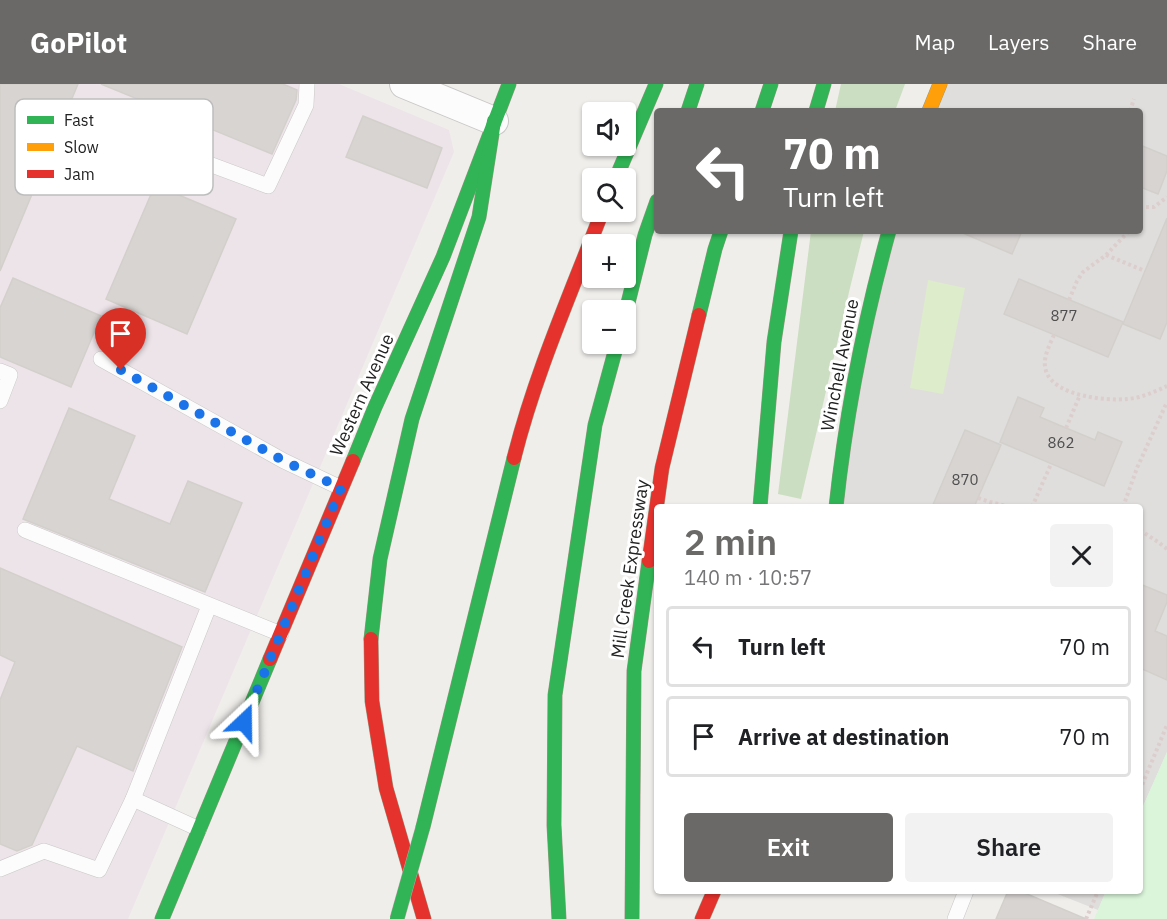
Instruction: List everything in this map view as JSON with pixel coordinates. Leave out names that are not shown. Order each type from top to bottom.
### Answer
[{"type":"main road","name":"Western Avenue","points":[[164,914],[375,406],[443,257],[509,84]]},
{"type":"main road","points":[[620,168],[656,84]]},
{"type":"main road","points":[[689,108],[697,84]]},
{"type":"main road","points":[[763,108],[771,84]]},
{"type":"main road","points":[[817,108],[824,84]]},
{"type":"main road","points":[[930,108],[940,84]]},
{"type":"main road","points":[[424,919],[386,788],[372,701],[371,633],[380,559],[412,419],[479,217],[494,121]]},
{"type":"main road","points":[[629,300],[654,210]]},
{"type":"main road","points":[[397,919],[423,827],[522,425],[598,222]]},
{"type":"main road","name":"Mill Creek Expressway","points":[[657,504],[662,468],[720,234]]},
{"type":"main road","points":[[760,504],[774,342],[791,234]]},
{"type":"main road","name":"Winchell Avenue","points":[[836,504],[854,377],[876,274],[888,234]]},
{"type":"main road","points":[[559,919],[555,825],[555,695],[595,425],[614,354]]},
{"type":"main road","name":"Mill Creek Expressway","points":[[632,919],[634,671],[654,526]]},
{"type":"main road","points":[[702,919],[713,894]]},
{"type":"main road","points":[[706,919],[721,894]]},
{"type":"main road","points":[[155,919],[164,914]]},
{"type":"street","points":[[404,84],[494,121]]},
{"type":"lane","points":[[213,165],[268,186],[306,105],[307,84]]},
{"type":"lane","points":[[101,358],[284,461],[341,488]]},
{"type":"lane","points":[[0,371],[10,375],[0,401]]},
{"type":"lane","points":[[25,530],[280,634]]},
{"type":"lane","points":[[0,869],[44,851],[99,870],[132,799],[210,606]]},
{"type":"lane","points":[[132,799],[199,829]]},
{"type":"lane","points":[[955,919],[965,894]]},
{"type":"path","points":[[1131,108],[1134,99]]},
{"type":"path","points":[[1143,207],[1154,207],[1167,197]]},
{"type":"path","points":[[1069,300],[1083,272],[1106,255],[1126,234]]},
{"type":"path","points":[[1106,255],[1144,271]]},
{"type":"path","points":[[1054,335],[1045,359],[1046,372],[1055,384],[1067,391],[1108,399],[1127,399],[1147,395],[1167,386]]},
{"type":"path","points":[[1066,428],[1080,395]]},
{"type":"path","points":[[1124,504],[1137,468],[1167,402]]},
{"type":"path","points":[[1033,504],[1051,464]]},
{"type":"path","points":[[978,498],[998,504]]},
{"type":"path","points":[[1143,532],[1167,549]]},
{"type":"path","points":[[1143,780],[1167,725]]},
{"type":"path","points":[[1086,919],[1097,894]]},
{"type":"shaded area","points":[[0,84],[339,84],[449,130],[454,152],[128,919],[0,919]]},
{"type":"shaded area","points":[[940,84],[1167,84],[1167,752],[1143,806],[1143,504],[837,504],[888,234],[1143,234],[1143,108],[930,108]]},
{"type":"shaded area","points":[[1058,894],[1105,894],[1098,910]]},
{"type":"green space","points":[[841,84],[905,84],[896,108],[836,108]]},
{"type":"green space","points":[[811,234],[863,234],[801,499],[778,494]]},
{"type":"green space","points":[[928,280],[965,288],[943,394],[910,388]]},
{"type":"green space","points":[[1167,752],[1167,919],[1094,919],[1105,894],[1143,894],[1143,806]]},
{"type":"building","points":[[0,84],[78,84],[72,99],[15,99],[15,195],[32,195],[0,271]]},
{"type":"building","points":[[101,84],[283,84],[297,90],[296,100],[272,154],[213,130],[213,99],[138,99]]},
{"type":"building","points":[[363,116],[442,148],[427,188],[346,157]]},
{"type":"building","points":[[1143,146],[1167,156],[1167,171],[1158,194],[1143,188]]},
{"type":"building","points":[[151,195],[179,195],[236,219],[187,334],[106,299]]},
{"type":"building","points":[[1167,218],[1167,322],[1160,339],[1123,324]]},
{"type":"building","points":[[965,234],[1021,234],[1012,254]]},
{"type":"building","points":[[13,278],[101,316],[71,387],[0,357],[0,308]]},
{"type":"building","points":[[1019,279],[1123,322],[1108,357],[1004,314]]},
{"type":"building","points":[[1018,397],[1044,408],[1040,417],[1095,440],[1098,432],[1122,442],[1104,486],[1000,442]]},
{"type":"building","points":[[69,408],[135,436],[109,499],[170,524],[188,481],[242,503],[205,592],[23,519]]},
{"type":"building","points":[[965,430],[1001,445],[975,504],[933,504]]},
{"type":"building","points":[[0,568],[182,647],[133,771],[77,746],[32,845],[17,851],[0,844],[0,700],[15,662],[0,655]]},
{"type":"building","points":[[1143,585],[1167,595],[1167,602],[1155,631],[1167,636],[1167,680],[1143,669]]},
{"type":"building","points":[[1007,894],[1027,894],[1086,919],[996,919]]},
{"type":"traffic: fast","points":[[353,461],[443,257],[509,84]]},
{"type":"traffic: fast","points":[[620,168],[656,84]]},
{"type":"traffic: fast","points":[[689,108],[697,84]]},
{"type":"traffic: fast","points":[[763,108],[771,84]]},
{"type":"traffic: fast","points":[[817,108],[824,84]]},
{"type":"traffic: fast","points":[[371,639],[380,559],[412,419],[479,217],[494,121]]},
{"type":"traffic: fast","points":[[629,300],[645,235],[654,210]]},
{"type":"traffic: fast","points":[[699,315],[720,234]]},
{"type":"traffic: fast","points":[[760,504],[774,342],[791,234]]},
{"type":"traffic: fast","points":[[836,504],[857,368],[888,234]]},
{"type":"traffic: fast","points":[[559,919],[554,825],[555,695],[595,425],[614,354]]},
{"type":"traffic: fast","points":[[423,827],[514,458]]},
{"type":"traffic: fast","points":[[632,919],[634,671],[649,561]]},
{"type":"traffic: fast","points":[[162,919],[270,659]]},
{"type":"traffic: fast","points":[[397,919],[423,827]]},
{"type":"traffic: slow","points":[[930,108],[940,84]]},
{"type":"traffic: jam","points":[[514,458],[543,365],[598,222]]},
{"type":"traffic: jam","points":[[657,504],[662,468],[699,315]]},
{"type":"traffic: jam","points":[[270,659],[353,461]]},
{"type":"traffic: jam","points":[[649,561],[654,525]]},
{"type":"traffic: jam","points":[[371,639],[372,701],[386,788],[424,919]]},
{"type":"traffic: jam","points":[[702,919],[713,894]]},
{"type":"route","points":[[121,370],[284,461],[341,488],[244,722]]}]
